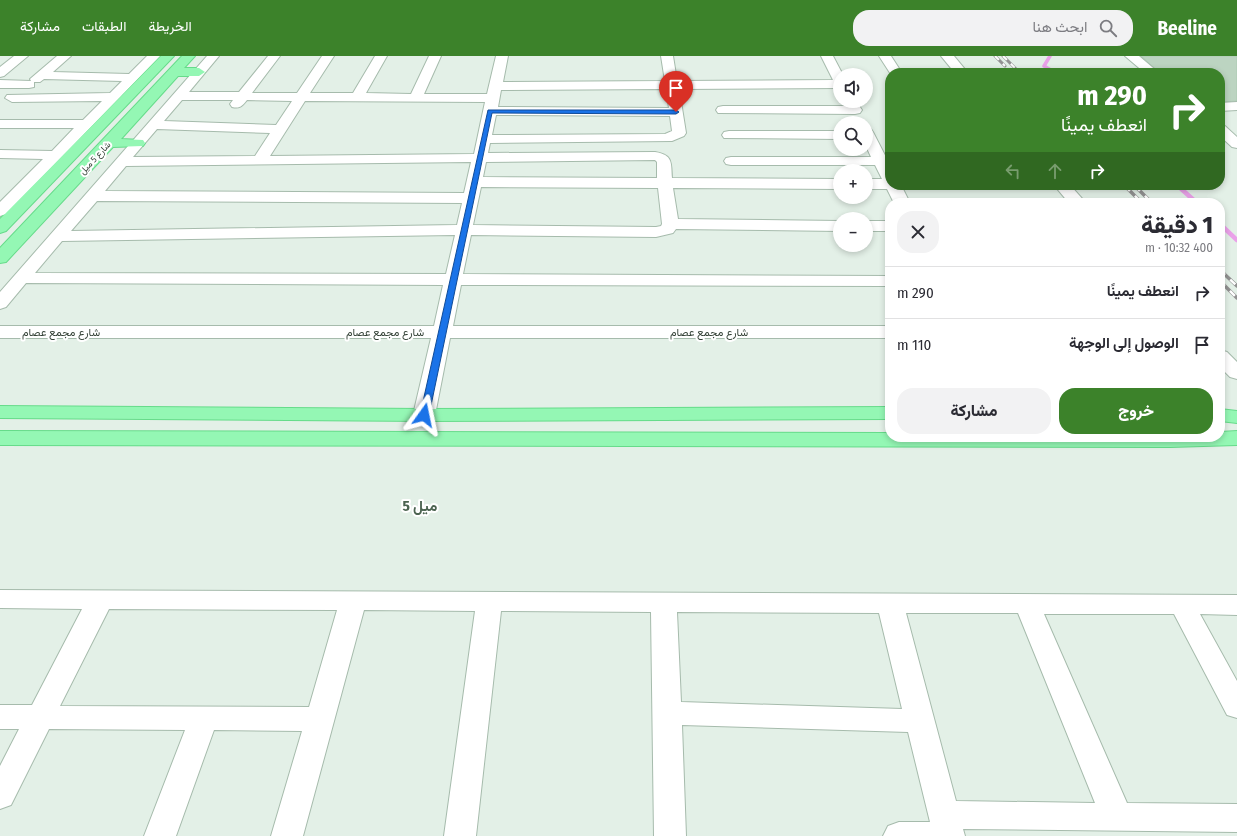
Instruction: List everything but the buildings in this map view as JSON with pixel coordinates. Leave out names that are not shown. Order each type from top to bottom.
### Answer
[{"type":"main road","name":"شارع 5 ميل","points":[[0,228],[75,151],[151,64],[168,56]]},
{"type":"main road","name":"شارع 5 ميل","points":[[2,253],[109,144],[189,56]]},
{"type":"main road","points":[[173,72],[199,72]]},
{"type":"main road","points":[[109,144],[138,143]]},
{"type":"main road","points":[[58,153],[75,151]]},
{"type":"main road","points":[[0,412],[424,415],[885,414]]},
{"type":"main road","points":[[1225,416],[1237,417]]},
{"type":"main road","points":[[0,438],[885,440]]},
{"type":"main road","points":[[1225,438],[1237,438]]},
{"type":"street","points":[[0,73],[22,56]]},
{"type":"street","points":[[0,107],[65,56]]},
{"type":"street","points":[[0,303],[213,56]]},
{"type":"street","points":[[216,127],[243,96],[274,56]]},
{"type":"street","points":[[259,161],[328,56]]},
{"type":"street","points":[[357,97],[381,56]]},
{"type":"street","points":[[415,98],[435,56]]},
{"type":"street","points":[[424,415],[502,56]]},
{"type":"street","points":[[484,139],[666,138],[679,133],[667,56]]},
{"type":"street","points":[[827,56],[833,68]]},
{"type":"street","points":[[885,56],[893,68]]},
{"type":"street","points":[[947,56],[958,68]]},
{"type":"street","points":[[1130,56],[1146,68]]},
{"type":"street","points":[[0,211],[132,78],[151,64]]},
{"type":"street","points":[[40,75],[132,78]]},
{"type":"street","points":[[179,96],[492,98],[672,86],[833,83]]},
{"type":"street","points":[[0,84],[29,84]]},
{"type":"street","points":[[718,86],[729,134],[731,161],[722,171],[721,176],[723,183]]},
{"type":"street","points":[[12,98],[113,97]]},
{"type":"street","points":[[492,98],[676,112]]},
{"type":"street","points":[[723,110],[833,106]]},
{"type":"street","points":[[1225,107],[1237,106]]},
{"type":"street","points":[[0,124],[87,124]]},
{"type":"street","points":[[153,125],[280,129]]},
{"type":"street","points":[[1225,133],[1237,144]]},
{"type":"street","points":[[729,134],[833,135]]},
{"type":"street","points":[[873,147],[885,170]]},
{"type":"street","points":[[0,154],[58,153]]},
{"type":"street","points":[[57,236],[464,230],[656,232],[667,230],[670,224],[665,183],[664,159],[655,156],[122,162]]},
{"type":"street","points":[[731,161],[880,161]]},
{"type":"street","points":[[474,182],[833,184]]},
{"type":"street","points":[[873,184],[885,184]]},
{"type":"street","points":[[6,186],[24,186]]},
{"type":"street","points":[[1066,190],[1074,198]]},
{"type":"street","points":[[92,196],[471,198]]},
{"type":"street","points":[[670,224],[833,226]]},
{"type":"street","points":[[873,226],[885,226]]},
{"type":"street","points":[[22,278],[885,281]]},
{"type":"street","name":"شارع مجمع عصام","points":[[0,332],[885,332]]},
{"type":"street","points":[[1225,361],[1237,373]]},
{"type":"street","points":[[0,599],[1237,605]]},
{"type":"street","points":[[0,796],[100,600]]},
{"type":"street","points":[[287,836],[353,601]]},
{"type":"street","points":[[460,836],[489,602]]},
{"type":"street","points":[[664,602],[670,836]]},
{"type":"street","points":[[890,603],[947,829]]},
{"type":"street","points":[[1027,604],[1117,817]]},
{"type":"street","points":[[1182,604],[1237,707]]},
{"type":"street","points":[[667,712],[920,720]]},
{"type":"street","points":[[0,717],[320,719]]},
{"type":"street","points":[[160,836],[204,718]]},
{"type":"street","points":[[899,836],[947,829],[1117,817],[1237,818]]},
{"type":"waterway","points":[[1047,68],[1044,66],[1050,56]]},
{"type":"waterway","points":[[1182,190],[1191,198]]},
{"type":"waterway","points":[[1225,229],[1237,240]]},
{"type":"railway","points":[[995,56],[1005,66]]},
{"type":"railway","points":[[1003,56],[1015,68]]},
{"type":"railway","points":[[1129,190],[1137,198]]},
{"type":"railway","points":[[1139,190],[1147,198]]},
{"type":"railway","points":[[1225,275],[1237,286]]},
{"type":"railway","points":[[1225,286],[1237,298]]},
{"type":"district","name":"5 ميل","points":[[420,506]]},
{"type":"route","points":[[424,415],[490,111],[676,112]]}]
